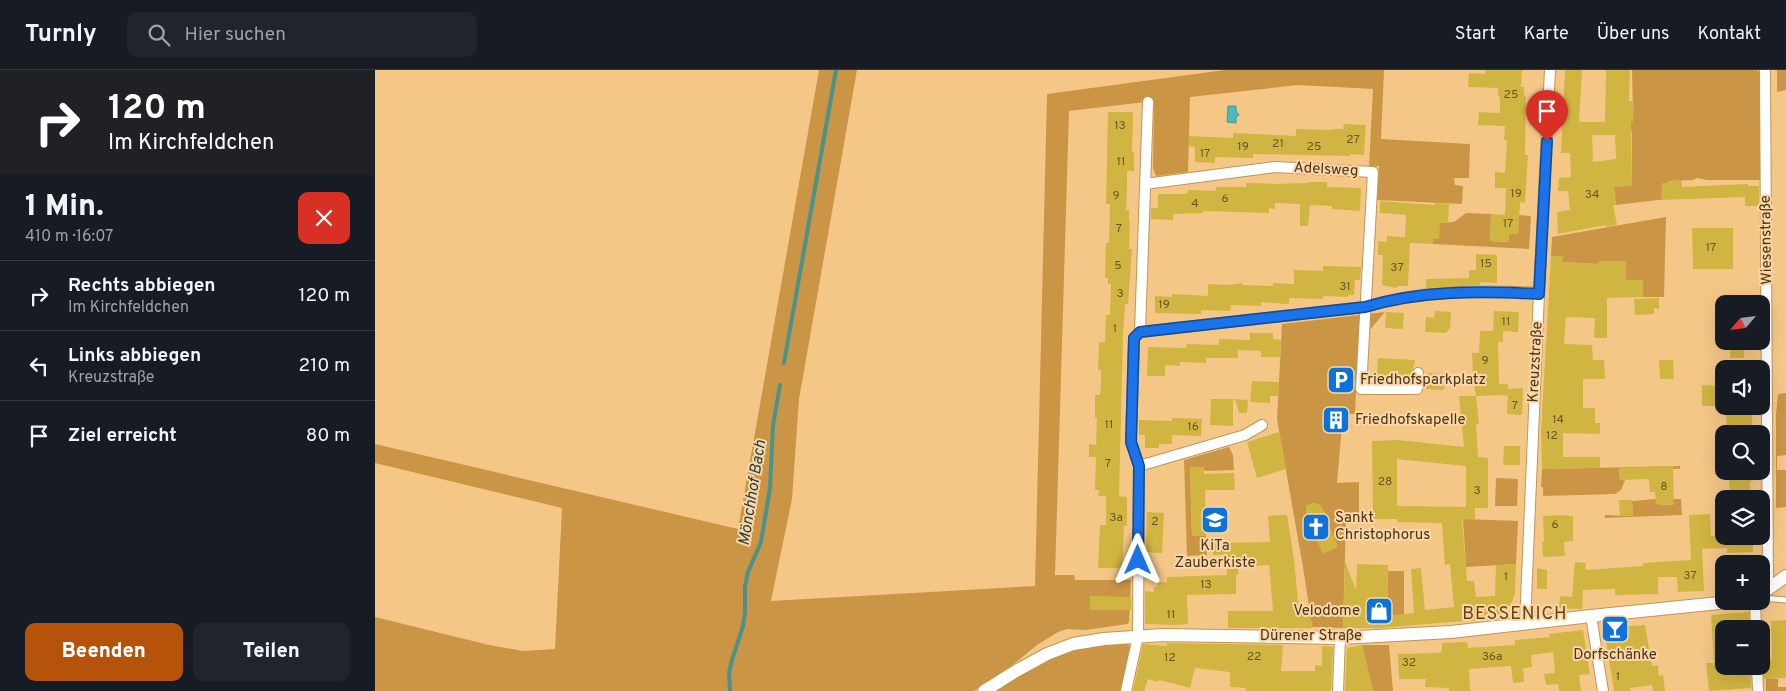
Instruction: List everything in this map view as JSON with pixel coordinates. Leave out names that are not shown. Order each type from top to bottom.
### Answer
[{"type":"street","name":"Kreuzstraße","points":[[1525,624],[1550,70]]},
{"type":"street","name":"Wiesenstraße","points":[[1764,555],[1765,70]]},
{"type":"street","points":[[1140,332],[1148,102]]},
{"type":"street","name":"Adelsweg","points":[[1145,184],[1275,167],[1373,172],[1365,307]]},
{"type":"street","points":[[1126,691],[1138,636],[1139,466],[1131,442],[1134,338],[1140,332],[1365,307],[1382,302],[1451,293],[1505,292],[1539,294]]},
{"type":"street","points":[[1365,307],[1361,389],[1417,389],[1418,373]]},
{"type":"street","points":[[1139,466],[1245,435],[1262,425]]},
{"type":"street","points":[[1770,589],[1786,576]]},
{"type":"street","name":"Dürener Straße","points":[[984,691],[1025,665],[1062,648],[1080,643],[1138,636],[1340,638],[1451,632],[1715,603]]},
{"type":"street","points":[[1591,616],[1603,691]]},
{"type":"street","points":[[1337,691],[1340,638]]},
{"type":"street","points":[[1757,675],[1758,691]]},
{"type":"lane","points":[[1770,596],[1786,600]]},
{"type":"shaded area","points":[[819,70],[857,70],[799,399],[792,499],[771,601],[1035,586],[1047,94],[1225,70],[1384,70],[1381,139],[1470,144],[1469,178],[1454,178],[1455,185],[1463,186],[1462,204],[1377,200],[1379,166],[1369,166],[1373,89],[1298,85],[1190,97],[1188,172],[1156,176],[1153,168],[1154,101],[1069,111],[1055,575],[1074,575],[1075,580],[1131,580],[1129,622],[1127,624],[1086,630],[1067,629],[1058,632],[974,691],[375,691],[375,617],[489,645],[523,651],[555,649],[562,508],[375,463],[375,444],[738,529]]},
{"type":"shaded area","points":[[1632,70],[1757,70],[1760,73],[1761,178],[1759,180],[1707,180],[1697,178],[1693,180],[1668,181],[1667,199],[1616,205],[1614,187],[1632,185],[1632,135],[1629,114],[1633,114]]},
{"type":"shaded area","points":[[1777,70],[1786,70],[1786,90],[1777,92]]},
{"type":"shaded area","points":[[1466,213],[1491,214],[1490,241],[1508,242],[1509,234],[1518,234],[1519,215],[1531,216],[1529,249],[1433,244],[1434,223],[1454,222]]},
{"type":"shaded area","points":[[1666,217],[1664,297],[1643,297],[1643,280],[1626,280],[1626,261],[1599,261],[1598,264],[1562,262],[1562,256],[1551,256],[1552,237]]},
{"type":"shaded area","points":[[1385,312],[1358,344],[1355,414],[1343,414],[1337,483],[1359,482],[1359,519],[1346,519],[1343,628],[1312,627],[1277,419],[1282,324]]},
{"type":"shaded area","points":[[1786,393],[1786,455],[1777,456],[1777,470],[1786,470],[1786,507],[1776,508],[1776,414],[1778,394]]},
{"type":"shaded area","points":[[1229,447],[1233,455],[1234,470],[1207,471],[1204,470],[1204,467],[1190,468],[1192,535],[1206,536],[1207,555],[1187,556],[1184,460]]},
{"type":"shaded area","points":[[1680,466],[1680,469],[1673,469],[1649,481],[1648,478],[1619,468],[1620,480],[1625,480],[1621,490],[1615,494],[1543,496],[1543,487],[1541,487],[1542,469]]},
{"type":"shaded area","points":[[1496,478],[1518,479],[1517,506],[1495,506]]},
{"type":"shaded area","points":[[1656,499],[1656,504],[1669,505],[1674,499],[1681,499],[1682,515],[1605,518],[1605,515],[1633,516],[1632,501]]},
{"type":"shaded area","points":[[1463,519],[1518,521],[1516,564],[1466,567]]},
{"type":"shaded area","points":[[1388,571],[1404,571],[1404,615],[1387,616]]},
{"type":"shaded area","points":[[1126,643],[1131,647],[1122,691],[994,691],[1036,665],[1060,655],[1088,647]]},
{"type":"shaded area","points":[[1362,645],[1389,645],[1393,691],[1373,691]]},
{"type":"shaded area","points":[[1766,679],[1778,679],[1778,687],[1786,687],[1786,691],[1766,691]]},
{"type":"water","points":[[1228,106],[1236,106],[1236,111],[1239,115],[1236,117],[1236,123],[1227,122]]},
{"type":"building","points":[[1485,70],[1522,70],[1521,87],[1524,87],[1526,97],[1525,155],[1528,155],[1525,203],[1520,202],[1518,234],[1509,234],[1509,242],[1490,241],[1491,214],[1505,215],[1506,188],[1495,188],[1495,172],[1505,173],[1507,140],[1504,140],[1505,126],[1478,125],[1479,112],[1500,113],[1498,88],[1468,87],[1469,73],[1485,74]]},
{"type":"building","points":[[1565,70],[1582,70],[1579,122],[1605,122],[1606,70],[1630,70],[1629,101],[1634,101],[1633,122],[1631,122],[1632,186],[1614,187],[1616,205],[1613,205],[1617,225],[1606,227],[1606,225],[1558,234],[1557,212],[1570,210],[1568,191],[1558,191],[1559,178],[1571,177],[1570,153],[1561,153]],"holes":[[[1592,135],[1615,135],[1616,159],[1593,162]]]},
{"type":"building","points":[[1108,112],[1133,112],[1132,152],[1134,152],[1134,171],[1127,171],[1126,210],[1129,210],[1130,221],[1129,249],[1132,249],[1128,304],[1125,304],[1123,336],[1119,496],[1127,497],[1127,526],[1124,526],[1122,568],[1098,568],[1100,525],[1106,525],[1106,496],[1098,496],[1099,490],[1095,490],[1096,457],[1089,457],[1089,444],[1096,445],[1097,418],[1095,418],[1095,395],[1100,395],[1101,384],[1101,370],[1098,370],[1099,342],[1105,342],[1106,315],[1110,315],[1111,284],[1108,284],[1108,278],[1105,278],[1106,243],[1109,243],[1110,204],[1106,204]]},
{"type":"building","points":[[1344,124],[1366,125],[1364,155],[1253,154],[1253,158],[1215,157],[1215,163],[1195,162],[1195,147],[1189,146],[1189,136],[1233,138],[1233,133],[1296,136],[1296,129],[1343,129]]},
{"type":"building","points":[[1668,181],[1682,181],[1682,187],[1748,184],[1748,186],[1759,186],[1759,206],[1745,206],[1745,197],[1661,200],[1662,183],[1668,183]]},
{"type":"building","points":[[1327,182],[1327,187],[1361,188],[1360,211],[1332,209],[1332,206],[1310,205],[1308,226],[1300,226],[1300,204],[1275,203],[1275,209],[1269,208],[1269,213],[1203,211],[1203,213],[1173,214],[1173,220],[1151,219],[1151,208],[1158,208],[1158,194],[1187,194],[1188,190],[1216,191],[1216,187],[1246,187],[1246,183]]},
{"type":"building","points":[[1380,201],[1435,205],[1435,203],[1449,204],[1448,223],[1440,223],[1439,239],[1433,239],[1433,244],[1410,243],[1408,286],[1398,286],[1396,288],[1382,285],[1383,255],[1378,255],[1378,241],[1387,242],[1387,236],[1405,237],[1406,215],[1380,213]]},
{"type":"building","points":[[1692,228],[1733,228],[1733,269],[1693,269]]},
{"type":"building","points":[[1476,254],[1497,255],[1497,283],[1480,282],[1480,285],[1426,288],[1426,279],[1469,278],[1469,270],[1476,270]]},
{"type":"building","points":[[1551,256],[1563,256],[1562,262],[1598,264],[1599,261],[1626,261],[1626,280],[1643,280],[1643,297],[1607,298],[1607,338],[1594,338],[1595,318],[1566,317],[1564,344],[1592,345],[1593,360],[1604,360],[1605,379],[1583,379],[1583,408],[1595,408],[1595,423],[1600,423],[1600,434],[1563,433],[1563,457],[1600,457],[1600,468],[1542,469],[1541,430]]},
{"type":"building","points":[[1323,266],[1361,267],[1360,280],[1355,280],[1354,295],[1348,295],[1348,297],[1323,296],[1323,299],[1289,298],[1289,304],[1261,302],[1261,306],[1231,305],[1230,311],[1201,310],[1201,314],[1155,313],[1155,296],[1172,297],[1172,294],[1208,296],[1208,284],[1228,285],[1242,283],[1242,285],[1273,286],[1273,283],[1294,284],[1294,270],[1323,271]]},
{"type":"building","points":[[1659,298],[1659,309],[1654,308],[1654,314],[1635,315],[1634,299]]},
{"type":"building","points":[[1435,311],[1451,312],[1450,328],[1446,333],[1425,332],[1426,317],[1434,318]]},
{"type":"building","points":[[1494,311],[1519,312],[1518,332],[1503,331],[1503,342],[1498,342],[1499,384],[1508,384],[1508,395],[1476,396],[1472,353],[1479,353],[1480,331],[1493,331]]},
{"type":"building","points":[[1386,312],[1404,313],[1403,329],[1385,328]]},
{"type":"building","points":[[1250,333],[1273,333],[1273,339],[1281,340],[1280,357],[1261,357],[1261,351],[1238,350],[1238,358],[1206,358],[1206,363],[1180,362],[1180,366],[1165,365],[1165,376],[1147,376],[1148,347],[1186,348],[1187,344],[1219,345],[1219,339],[1250,340]]},
{"type":"building","points":[[1730,350],[1744,350],[1744,358],[1730,358]]},
{"type":"building","points":[[1378,358],[1415,360],[1411,378],[1377,376]]},
{"type":"building","points":[[1659,360],[1673,360],[1674,379],[1660,379]]},
{"type":"building","points":[[1427,373],[1445,374],[1444,390],[1426,389]]},
{"type":"building","points":[[1252,381],[1279,382],[1278,396],[1270,396],[1270,403],[1250,402]]},
{"type":"building","points":[[1702,385],[1715,386],[1715,406],[1702,406]]},
{"type":"building","points":[[1523,388],[1522,415],[1507,414],[1508,389]]},
{"type":"building","points":[[1459,396],[1476,396],[1479,424],[1476,424],[1478,457],[1488,458],[1488,508],[1475,508],[1475,519],[1462,519],[1467,581],[1474,581],[1476,597],[1495,596],[1496,565],[1516,564],[1515,594],[1511,604],[1500,618],[1380,628],[1343,628],[1345,562],[1356,590],[1357,564],[1388,565],[1387,616],[1414,613],[1411,569],[1421,568],[1425,610],[1454,607],[1450,564],[1445,565],[1442,523],[1397,522],[1397,519],[1373,519],[1372,441],[1398,440],[1464,447]],"holes":[[[1397,459],[1466,466],[1466,507],[1397,506]]]},
{"type":"building","points":[[1211,399],[1233,399],[1233,426],[1210,425]]},
{"type":"building","points":[[1235,399],[1248,400],[1247,413],[1239,413]]},
{"type":"building","name":"Friedhofskapelle","points":[[1341,414],[1342,425],[1330,426],[1330,415]]},
{"type":"building","points":[[1726,415],[1752,415],[1752,425],[1727,425]]},
{"type":"building","points":[[1172,418],[1202,419],[1201,436],[1172,435],[1172,444],[1159,444],[1159,448],[1145,448],[1145,435],[1139,435],[1139,420],[1172,421]]},
{"type":"building","points":[[1279,432],[1286,469],[1257,478],[1247,442]]},
{"type":"building","points":[[1504,446],[1520,446],[1520,465],[1503,465]]},
{"type":"building","points":[[1673,466],[1674,505],[1656,504],[1655,492],[1650,492],[1649,479],[1620,480],[1619,468]]},
{"type":"building","points":[[1190,467],[1204,467],[1204,474],[1234,473],[1235,490],[1205,490],[1206,536],[1192,536]]},
{"type":"building","points":[[1729,480],[1752,480],[1750,482],[1750,490],[1730,490]]},
{"type":"building","points":[[1619,500],[1632,500],[1633,516],[1620,516]]},
{"type":"building","name":"Sankt Christophorus","points":[[1312,503],[1321,506],[1338,547],[1323,554],[1313,532],[1305,535],[1306,506]]},
{"type":"building","points":[[1147,512],[1164,513],[1162,553],[1146,552]]},
{"type":"building","points":[[1710,514],[1711,536],[1715,536],[1715,545],[1753,545],[1753,552],[1727,553],[1727,548],[1702,549],[1704,591],[1678,592],[1677,577],[1658,577],[1658,594],[1615,595],[1615,589],[1583,590],[1582,609],[1559,608],[1560,596],[1572,597],[1575,562],[1586,563],[1585,570],[1643,566],[1643,563],[1691,560],[1689,515]]},
{"type":"building","points":[[1287,515],[1294,559],[1299,612],[1310,612],[1312,628],[1228,628],[1228,611],[1273,611],[1269,565],[1238,567],[1236,594],[1187,595],[1188,624],[1145,624],[1145,591],[1154,592],[1157,582],[1167,582],[1167,577],[1227,575],[1227,555],[1213,555],[1212,543],[1270,542],[1268,516]]},
{"type":"building","points":[[1543,516],[1573,516],[1573,541],[1564,542],[1565,556],[1543,557]]},
{"type":"building","points":[[1537,568],[1547,570],[1547,589],[1537,589]]},
{"type":"building","points":[[1090,596],[1131,597],[1131,610],[1090,610]]},
{"type":"building","points":[[1749,612],[1749,620],[1715,620],[1715,675],[1750,675],[1751,688],[1709,691],[1706,663],[1714,663],[1711,615]]},
{"type":"building","points":[[1786,620],[1786,678],[1764,679],[1764,675],[1770,675],[1770,659],[1772,659],[1771,621]]},
{"type":"building","points":[[1645,625],[1652,666],[1658,665],[1659,676],[1663,675],[1665,691],[1653,691],[1652,685],[1630,688],[1630,691],[1614,691],[1604,628]]},
{"type":"building","points":[[1583,630],[1590,674],[1579,675],[1581,691],[1559,691],[1558,684],[1546,685],[1544,674],[1555,673],[1553,652],[1531,655],[1532,667],[1523,668],[1524,682],[1513,683],[1511,666],[1469,669],[1470,691],[1449,691],[1449,688],[1425,687],[1426,679],[1399,679],[1398,654],[1440,653],[1442,651],[1442,643],[1467,642],[1468,648],[1515,645],[1515,640],[1550,637],[1549,634]]},
{"type":"building","points":[[1167,643],[1283,645],[1281,671],[1315,671],[1315,665],[1322,666],[1322,646],[1333,647],[1331,691],[1245,691],[1246,688],[1230,687],[1230,672],[1195,668],[1190,688],[1148,679],[1144,691],[1133,691],[1143,644],[1167,646]]},
{"type":"building","points":[[1362,645],[1373,691],[1345,691],[1347,648]]},
{"type":"waterway","name":"Mönchhof Bach","points":[[784,363],[836,70]]},
{"type":"waterway","name":"Mönchhof Bach","points":[[730,691],[729,673],[743,626],[745,586],[748,572],[761,542],[770,488],[773,426],[780,385]]},
{"type":"place","name":"Friedhofsparkplatz","points":[[1341,380]]},
{"type":"place","name":"Friedhofskapelle","points":[[1336,420]]},
{"type":"place","name":"KiTa Zauberkiste","points":[[1215,520]]},
{"type":"place","name":"Sankt Christophorus","points":[[1316,527]]},
{"type":"place","name":"Velodome","points":[[1379,611]]},
{"type":"place","name":"Dorfschänke","points":[[1615,629]]},
{"type":"district","name":"BESSENICH","points":[[1515,614]]},
{"type":"route","points":[[1138,560],[1139,466],[1131,442],[1134,338],[1140,332],[1365,307],[1382,302],[1433,294],[1469,292],[1539,294],[1547,141]]}]
